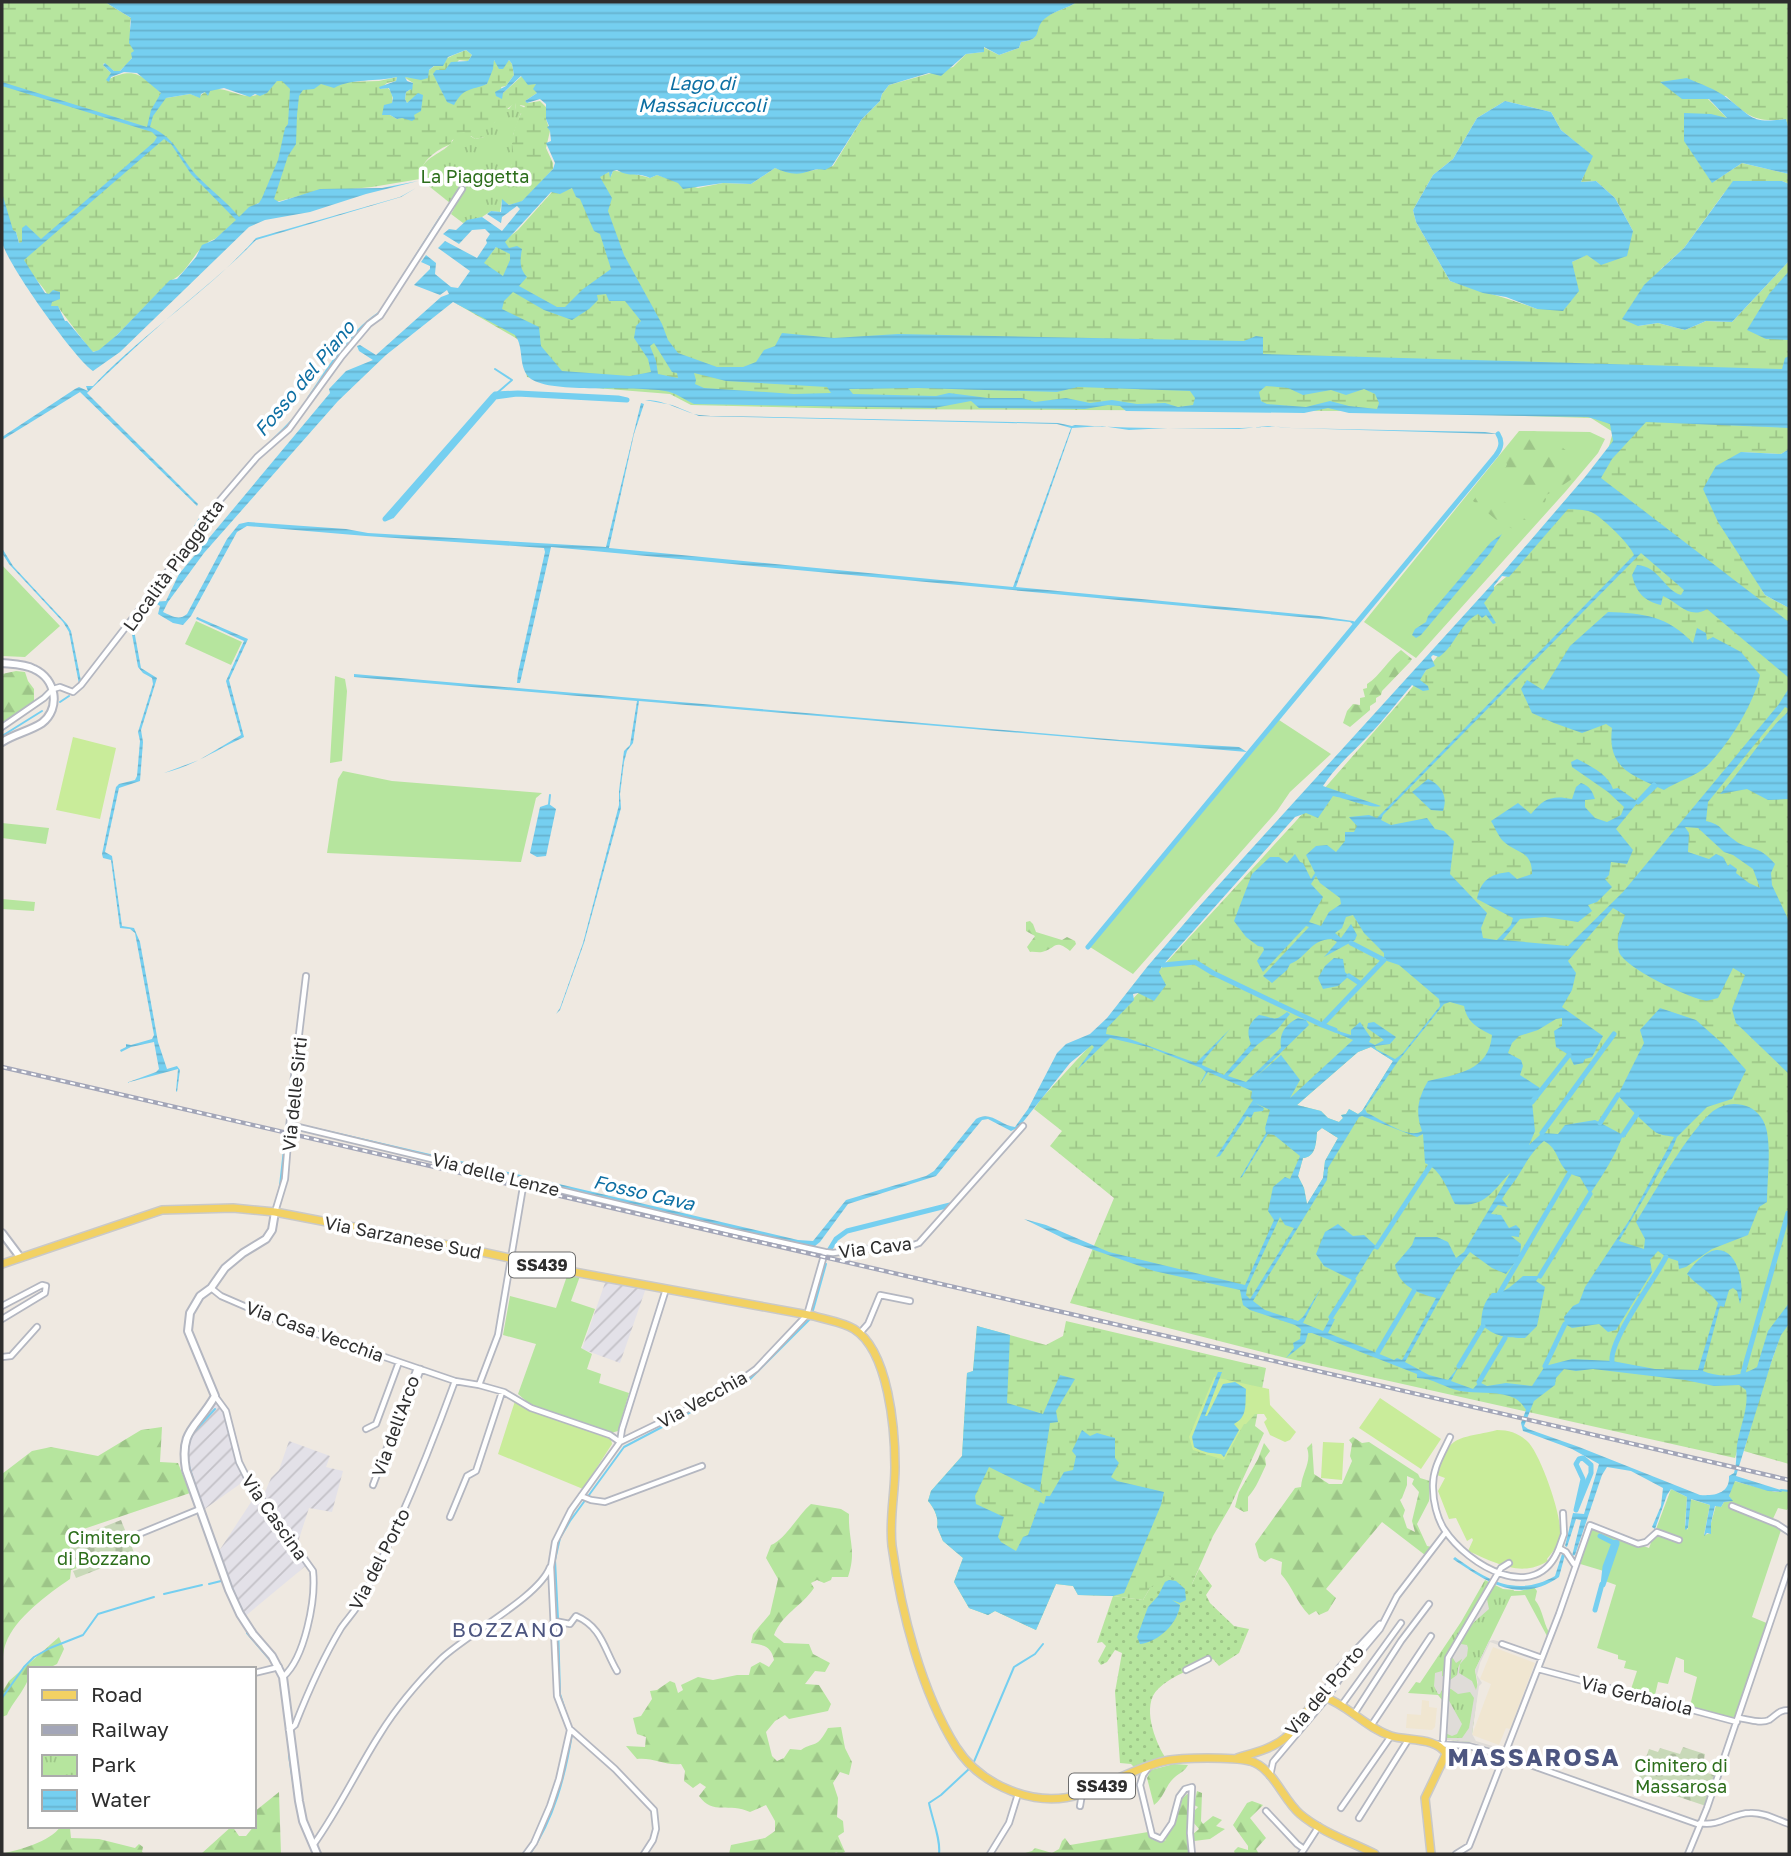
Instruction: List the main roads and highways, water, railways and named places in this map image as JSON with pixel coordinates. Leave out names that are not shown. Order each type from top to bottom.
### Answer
[{"type":"main road","name":"Via Sarzanese Sud","points":[[2,1264],[162,1210],[223,1208],[275,1212],[810,1316],[844,1325],[860,1333],[873,1351],[890,1399],[895,1466],[890,1525],[895,1563],[912,1638],[934,1701],[956,1746],[972,1767],[993,1783],[1018,1794],[1052,1798],[1082,1794],[1165,1761],[1235,1759]]},
{"type":"main road","name":"Via del Porto","points":[[1235,1759],[1286,1738],[1315,1701],[1324,1698],[1391,1735],[1408,1740],[1439,1742],[1446,1754],[1425,1798],[1431,1854]]},
{"type":"main road","points":[[1255,1752],[1253,1762],[1270,1776],[1299,1813],[1375,1854]]},
{"type":"main road","name":"SS439","points":[[1235,1759],[1253,1762]]},
{"type":"water","name":"Lago di Massaciuccoli","points":[[105,2],[1077,2],[1047,17],[1042,21],[1036,36],[1021,42],[1019,48],[999,55],[984,47],[984,52],[966,54],[941,76],[929,73],[889,85],[880,101],[862,119],[832,166],[825,170],[796,174],[775,168],[751,184],[723,183],[683,189],[678,183],[657,175],[650,178],[617,170],[613,171],[610,178],[609,172],[600,177],[612,198],[608,211],[624,255],[668,340],[678,353],[717,367],[743,367],[756,362],[764,350],[775,346],[782,333],[834,338],[898,334],[1244,341],[1256,336],[1263,337],[1263,354],[1782,369],[1785,358],[1789,356],[1789,428],[1646,422],[1612,459],[1601,478],[1789,622],[1789,678],[1707,609],[1689,612],[1663,596],[1661,605],[1645,598],[1638,591],[1632,575],[1637,565],[1651,570],[1675,593],[1681,595],[1684,590],[1641,553],[1381,820],[1391,825],[1427,818],[1435,829],[1444,831],[1454,841],[1450,874],[1487,913],[1481,928],[1483,938],[1497,940],[1511,925],[1513,918],[1477,899],[1481,887],[1487,879],[1497,874],[1509,872],[1517,879],[1532,874],[1527,856],[1503,841],[1491,821],[1518,803],[1531,814],[1549,799],[1572,799],[1576,787],[1581,783],[1590,789],[1595,799],[1585,800],[1585,807],[1595,818],[1607,822],[1621,815],[1624,807],[1608,792],[1572,767],[1571,762],[1577,759],[1598,771],[1613,789],[1618,788],[1638,802],[1616,829],[1633,850],[1627,864],[1611,862],[1609,875],[1605,879],[1612,887],[1597,902],[1588,905],[1592,911],[1578,922],[1545,917],[1520,919],[1503,940],[1568,946],[1623,892],[1779,704],[1789,688],[1789,709],[1785,707],[1708,802],[1706,821],[1719,826],[1738,843],[1763,853],[1775,864],[1771,873],[1772,885],[1789,921],[1789,1074],[1736,1023],[1732,1009],[1745,975],[1733,968],[1718,998],[1707,1001],[1656,980],[1632,966],[1619,952],[1618,938],[1625,915],[1613,908],[1568,961],[1576,973],[1572,990],[1562,1007],[1603,1036],[1592,1057],[1574,1065],[1569,1055],[1556,1047],[1554,1031],[1562,1026],[1562,1018],[1519,1036],[1508,1053],[1521,1060],[1523,1066],[1520,1075],[1540,1088],[1532,1102],[1535,1131],[1529,1145],[1542,1133],[1558,1134],[1565,1125],[1595,1120],[1623,1135],[1620,1143],[1590,1194],[1580,1177],[1562,1166],[1550,1145],[1544,1141],[1539,1145],[1502,1199],[1508,1207],[1498,1205],[1491,1214],[1501,1215],[1509,1228],[1516,1225],[1520,1229],[1519,1237],[1511,1236],[1521,1244],[1520,1256],[1506,1274],[1492,1268],[1470,1252],[1456,1270],[1405,1362],[1429,1375],[1448,1380],[1459,1366],[1451,1381],[1473,1389],[1479,1382],[1487,1386],[1506,1383],[1532,1386],[1545,1366],[1572,1359],[1612,1361],[1655,1369],[1698,1370],[1718,1303],[1687,1274],[1707,1253],[1724,1251],[1735,1262],[1741,1279],[1740,1304],[1737,1291],[1733,1288],[1729,1290],[1724,1307],[1720,1306],[1703,1371],[1730,1375],[1757,1367],[1768,1331],[1789,1303],[1789,1324],[1781,1335],[1772,1360],[1736,1476],[1782,1492],[1768,1491],[1735,1481],[1729,1496],[1733,1501],[1724,1502],[1721,1507],[1715,1506],[1711,1534],[1704,1536],[1710,1505],[1691,1499],[1688,1528],[1685,1530],[1687,1497],[1671,1489],[1655,1529],[1652,1527],[1661,1506],[1663,1488],[1631,1471],[1607,1467],[1575,1555],[1572,1556],[1581,1520],[1576,1519],[1567,1547],[1565,1546],[1573,1513],[1584,1514],[1599,1464],[1572,1449],[1523,1431],[1521,1423],[1526,1410],[1517,1399],[1497,1394],[1460,1391],[1417,1378],[1417,1374],[1312,1333],[1308,1333],[1305,1343],[1286,1358],[1294,1348],[1293,1343],[1300,1339],[1301,1329],[1250,1310],[1243,1305],[1240,1290],[1154,1271],[1071,1242],[1024,1219],[1046,1225],[1109,1252],[1245,1285],[1274,1220],[1268,1211],[1273,1187],[1285,1177],[1290,1179],[1300,1156],[1274,1135],[1268,1134],[1240,1178],[1266,1133],[1270,1110],[1255,1103],[1264,1108],[1263,1111],[1254,1112],[1251,1118],[1247,1116],[1220,1156],[1216,1157],[1253,1100],[1252,1091],[1208,1072],[1199,1086],[1206,1072],[1201,1068],[1148,1047],[1110,1038],[1077,1070],[1094,1047],[1092,1045],[1070,1063],[1019,1127],[1011,1131],[988,1119],[982,1120],[936,1176],[848,1204],[815,1246],[529,1179],[798,1240],[813,1241],[846,1200],[926,1176],[934,1171],[976,1119],[991,1117],[1015,1127],[1028,1109],[1057,1053],[1066,1044],[1090,1034],[1107,1018],[1195,911],[1505,570],[1585,477],[1613,441],[1610,424],[1588,417],[1349,413],[1328,408],[1304,413],[1126,411],[1120,406],[1108,405],[1085,409],[979,408],[971,401],[934,408],[694,404],[676,394],[651,389],[575,388],[542,384],[531,379],[524,369],[515,335],[453,302],[386,355],[338,401],[204,553],[163,612],[178,617],[187,614],[227,539],[239,524],[248,522],[368,533],[606,547],[641,403],[644,404],[634,434],[609,548],[1013,587],[1071,428],[1057,424],[699,416],[692,413],[711,416],[1058,423],[1096,426],[1072,428],[1016,587],[1319,616],[1357,623],[1354,625],[1350,622],[1322,619],[551,547],[520,683],[517,683],[544,548],[247,526],[237,532],[191,616],[183,625],[173,623],[158,614],[160,606],[157,604],[151,607],[134,630],[141,668],[157,678],[141,730],[143,742],[140,781],[119,788],[105,852],[112,856],[122,926],[134,928],[140,942],[158,1042],[167,1069],[177,1066],[180,1070],[177,1092],[178,1069],[126,1083],[159,1069],[154,1042],[121,1052],[120,1050],[126,1047],[126,1044],[152,1039],[154,1035],[135,933],[130,929],[120,928],[111,860],[103,858],[102,854],[116,787],[135,780],[137,776],[140,741],[138,732],[153,684],[152,678],[138,667],[131,629],[152,602],[166,601],[179,574],[330,393],[329,389],[346,371],[373,360],[359,351],[357,346],[360,345],[376,355],[441,297],[449,294],[447,290],[440,295],[414,285],[430,269],[430,266],[421,262],[426,255],[436,263],[435,274],[451,287],[458,288],[470,271],[438,248],[445,241],[477,258],[490,234],[485,229],[472,230],[459,244],[443,234],[449,229],[456,230],[467,220],[482,217],[502,231],[520,209],[517,206],[502,217],[501,223],[487,214],[491,211],[501,212],[502,199],[509,205],[522,201],[553,169],[555,163],[546,143],[551,141],[546,104],[540,99],[527,103],[525,101],[537,93],[533,89],[536,84],[528,85],[521,76],[503,93],[502,99],[496,96],[495,92],[506,86],[514,75],[509,60],[503,69],[499,69],[494,60],[487,84],[464,92],[454,105],[447,102],[433,74],[436,70],[445,70],[451,62],[468,61],[472,55],[466,50],[448,57],[443,66],[434,66],[429,70],[428,78],[421,80],[405,77],[413,83],[412,91],[411,89],[406,92],[407,103],[418,93],[423,95],[421,111],[414,115],[415,119],[412,121],[382,115],[384,105],[392,103],[393,98],[389,88],[379,87],[396,81],[397,77],[348,83],[334,88],[321,84],[314,89],[303,90],[299,96],[296,144],[288,156],[274,199],[279,202],[320,189],[382,188],[418,181],[310,212],[265,220],[249,227],[120,352],[93,371],[58,331],[28,289],[7,253],[1,236],[2,193],[19,243],[22,242],[22,228],[26,225],[41,239],[157,137],[152,132],[2,86],[2,82],[147,127],[151,110],[161,93],[137,73],[124,72],[111,77],[109,82],[106,80],[111,73],[103,65],[105,63],[114,71],[120,71],[132,58],[131,53],[134,51],[129,43],[131,18]],"holes":[[[277,81],[282,81],[290,89],[288,124],[278,160],[262,198],[239,217],[199,178],[173,143],[150,127],[153,116],[166,98],[190,94],[200,98],[205,92],[208,96],[210,91],[224,88],[250,97],[255,94],[260,96],[267,93]],[[164,139],[171,144],[191,174],[236,220],[214,240],[202,245],[196,257],[177,279],[170,280],[99,350],[93,352],[65,321],[58,306],[51,306],[52,302],[60,299],[60,292],[53,290],[49,294],[45,293],[24,260]],[[572,188],[580,199],[594,231],[600,234],[611,269],[583,289],[565,307],[557,307],[519,286],[527,277],[521,264],[522,249],[517,246],[509,248],[505,242],[551,192],[560,194]],[[496,247],[510,254],[503,276],[484,263]],[[513,292],[544,310],[572,320],[589,309],[598,300],[597,295],[606,294],[609,301],[625,301],[641,321],[636,326],[634,338],[648,359],[651,372],[630,376],[562,371],[541,346],[539,327],[502,309],[504,301]],[[654,343],[678,378],[658,374],[650,346]],[[694,373],[726,381],[827,387],[831,393],[794,394],[704,388],[695,384]],[[1266,386],[1288,388],[1303,395],[1331,390],[1346,395],[1364,389],[1375,394],[1379,403],[1377,409],[1330,401],[1306,407],[1267,404],[1261,401],[1259,392]],[[1078,387],[1190,391],[1195,398],[1193,405],[1178,407],[1165,403],[1137,404],[1112,400],[1090,403],[1066,398],[1035,402],[1022,398],[988,398],[949,393],[936,396],[853,394],[849,389],[1057,392]],[[1568,509],[1585,510],[1596,515],[1622,538],[1634,555],[1377,818],[1369,815],[1349,817],[1357,826],[1354,832],[1345,832],[1345,841],[1336,852],[1327,845],[1316,846],[1306,855],[1315,873],[1311,879],[1295,854],[1287,863],[1279,857],[1270,857],[1252,874],[1234,921],[1246,937],[1263,947],[1264,950],[1257,961],[1263,972],[1306,926],[1309,927],[1263,976],[1272,983],[1290,964],[1318,942],[1332,939],[1337,942],[1324,957],[1355,940],[1357,935],[1351,924],[1341,938],[1335,933],[1342,928],[1346,917],[1353,915],[1364,933],[1384,953],[1384,960],[1399,965],[1439,999],[1440,1006],[1402,1054],[1395,1059],[1376,1049],[1375,1046],[1390,1044],[1396,1037],[1374,1022],[1368,1023],[1367,1028],[1384,1040],[1375,1045],[1369,1042],[1371,1038],[1360,1022],[1351,1030],[1351,1035],[1335,1030],[1334,1032],[1353,1040],[1290,1098],[1300,1080],[1281,1055],[1257,1076],[1309,1025],[1306,1020],[1298,1018],[1286,1027],[1281,1038],[1281,1048],[1246,1082],[1228,1076],[1257,1045],[1277,1030],[1290,1014],[1287,1012],[1276,1018],[1259,1015],[1255,1018],[1249,1028],[1251,1044],[1224,1075],[1202,1065],[1230,1029],[1196,1063],[1127,1038],[1106,1034],[1107,1028],[1134,1000],[1133,994],[1138,993],[1154,1001],[1166,985],[1159,972],[1162,966],[1295,817],[1306,813],[1318,818],[1333,796],[1365,805],[1381,806],[1323,786],[1412,685],[1423,691],[1429,690],[1420,680],[1426,670],[1435,666],[1431,657],[1439,657],[1445,652],[1472,618],[1478,614],[1482,618],[1486,615],[1493,624],[1496,623],[1484,603],[1502,576],[1509,577]],[[1685,827],[1698,828],[1724,852],[1753,869],[1760,888],[1736,873],[1737,869],[1730,864],[1728,866],[1723,857],[1716,854],[1709,859],[1688,852],[1689,833]],[[1316,876],[1320,883],[1340,898],[1341,904],[1329,912],[1321,926],[1309,922],[1323,897],[1311,884]],[[1450,1002],[1464,1006],[1474,1024],[1492,1035],[1490,1047],[1478,1064],[1460,1073],[1428,1081],[1419,1105],[1422,1131],[1409,1133],[1394,1128],[1367,1113],[1365,1109],[1399,1060],[1444,1004]],[[1371,1047],[1393,1061],[1358,1114],[1349,1109],[1346,1114],[1341,1115],[1343,1118],[1339,1122],[1328,1118],[1321,1111],[1297,1105],[1358,1052]],[[1359,1117],[1417,1137],[1423,1134],[1425,1163],[1439,1175],[1455,1204],[1466,1205],[1481,1201],[1511,1172],[1464,1252],[1456,1258],[1448,1242],[1437,1237],[1415,1237],[1412,1245],[1395,1265],[1405,1283],[1416,1291],[1436,1298],[1402,1360],[1394,1360],[1328,1333],[1335,1319],[1330,1318],[1323,1331],[1303,1323],[1321,1288],[1298,1321],[1265,1310],[1253,1301],[1327,1180],[1328,1168]],[[1322,1128],[1338,1138],[1325,1161],[1323,1178],[1307,1204],[1298,1176],[1303,1158],[1311,1155],[1317,1132]],[[1280,1217],[1285,1225],[1294,1228],[1250,1299],[1246,1295],[1247,1288]],[[1564,1369],[1593,1369],[1714,1386],[1739,1385],[1746,1390],[1734,1473],[1729,1476],[1724,1490],[1711,1495],[1700,1495],[1524,1426],[1534,1401],[1555,1385],[1556,1378]]]},
{"type":"water","points":[[1687,78],[1718,92],[1753,118],[1786,119],[1789,130],[1789,174],[1742,163],[1712,183],[1684,141],[1684,113],[1711,114],[1727,118],[1709,99],[1682,99],[1660,82]]},
{"type":"water","points":[[1505,101],[1551,112],[1561,130],[1593,156],[1581,182],[1596,181],[1615,198],[1633,231],[1627,256],[1601,265],[1587,255],[1572,262],[1579,291],[1563,311],[1537,309],[1450,281],[1416,222],[1413,210],[1433,175],[1453,159],[1477,118]]},
{"type":"water","points":[[1733,181],[1782,181],[1789,184],[1789,261],[1732,322],[1706,321],[1685,330],[1658,323],[1638,326],[1622,319],[1644,285],[1684,248]]},
{"type":"water","points":[[416,188],[401,197],[256,240],[234,261],[221,273],[256,238],[400,197]]},
{"type":"water","points":[[1789,271],[1789,340],[1766,339],[1747,330],[1769,294]]},
{"type":"water","points":[[162,324],[87,393],[198,504],[197,506],[80,392],[2,440],[2,437],[75,389],[79,387],[88,391],[86,386],[93,386],[133,348]]},
{"type":"water","points":[[1108,427],[1167,428],[1129,430]]},
{"type":"water","points":[[1258,427],[1239,429],[1175,428]]},
{"type":"water","points":[[1277,427],[1498,434],[1290,428]]},
{"type":"water","points":[[1789,449],[1789,608],[1765,595],[1718,522],[1703,489],[1716,466],[1741,452],[1781,454]]},
{"type":"water","points":[[1502,534],[1490,553],[1421,635],[1416,638],[1412,635],[1415,629],[1426,622],[1428,616],[1491,542]]},
{"type":"water","points":[[2,548],[13,566],[67,624],[71,631],[81,681],[79,684],[69,632],[63,622],[9,564]]},
{"type":"water","points":[[1608,612],[1633,613],[1654,618],[1674,627],[1693,643],[1697,628],[1706,633],[1707,640],[1713,637],[1741,652],[1760,675],[1746,711],[1715,757],[1703,769],[1664,790],[1632,775],[1618,762],[1611,742],[1612,728],[1606,724],[1582,733],[1554,723],[1532,713],[1521,689],[1527,680],[1543,690],[1570,646]]},
{"type":"water","points":[[197,617],[248,639],[229,680],[244,737],[200,759],[241,735],[226,681],[244,641],[196,619]]},
{"type":"water","points":[[354,674],[1120,740],[1239,747],[1247,752],[639,701],[633,743],[624,762],[621,808],[584,943],[560,1010],[556,1014],[583,943],[619,805],[619,791],[624,751],[630,745],[637,701],[354,677]]},
{"type":"water","points":[[1789,709],[1789,799],[1768,800],[1747,789],[1720,794],[1767,734]]},
{"type":"water","points":[[1428,779],[1443,792],[1443,811],[1431,810],[1412,792]]},
{"type":"water","points":[[549,804],[556,809],[546,856],[537,857],[530,853],[540,807]]},
{"type":"water","points":[[1334,958],[1343,959],[1345,972],[1349,976],[1338,986],[1323,989],[1318,978]]},
{"type":"water","points":[[1660,1008],[1696,1020],[1723,1044],[1746,1070],[1732,1099],[1707,1107],[1677,1137],[1619,1241],[1644,1249],[1645,1239],[1636,1222],[1692,1134],[1713,1111],[1726,1105],[1740,1104],[1749,1107],[1759,1114],[1765,1124],[1769,1149],[1767,1202],[1759,1207],[1748,1235],[1712,1249],[1686,1267],[1679,1269],[1678,1261],[1658,1251],[1650,1260],[1652,1272],[1616,1330],[1608,1332],[1599,1324],[1572,1328],[1565,1324],[1564,1317],[1579,1303],[1585,1287],[1630,1219],[1674,1137],[1654,1131],[1618,1095],[1644,1043],[1640,1030]]},
{"type":"water","points":[[1338,1224],[1353,1236],[1364,1235],[1377,1247],[1354,1281],[1324,1266],[1316,1254],[1325,1232]]},
{"type":"water","points":[[1523,1276],[1540,1276],[1536,1281],[1545,1287],[1537,1326],[1525,1338],[1507,1337],[1491,1332],[1481,1324],[1487,1301],[1492,1293],[1505,1290]]},
{"type":"water","points":[[977,1326],[1010,1335],[1007,1403],[1043,1414],[1060,1375],[1075,1379],[1056,1411],[1058,1422],[1050,1423],[1040,1489],[1042,1493],[989,1467],[975,1496],[976,1504],[1004,1517],[998,1537],[1001,1542],[1016,1551],[1023,1537],[1028,1535],[1040,1502],[1044,1504],[1046,1496],[1050,1496],[1064,1472],[1073,1470],[1076,1456],[1072,1451],[1082,1430],[1090,1436],[1097,1433],[1115,1438],[1115,1458],[1119,1463],[1111,1477],[1117,1481],[1164,1492],[1124,1593],[1113,1596],[1078,1595],[1073,1586],[1056,1584],[1036,1630],[995,1611],[988,1615],[969,1608],[954,1582],[963,1558],[943,1541],[937,1527],[936,1513],[928,1501],[931,1491],[962,1456],[967,1373],[973,1371]]},
{"type":"water","points":[[1218,1372],[1222,1372],[1205,1416],[1223,1384],[1235,1382],[1246,1389],[1244,1414],[1234,1424],[1239,1430],[1224,1457],[1194,1447],[1192,1437]]},
{"type":"water","points":[[1562,1554],[1565,1555],[1559,1577],[1544,1585],[1517,1590],[1491,1582],[1453,1559],[1455,1557],[1490,1579],[1515,1586],[1527,1586],[1555,1576]]},
{"type":"water","points":[[1169,1580],[1176,1581],[1185,1589],[1186,1600],[1180,1603],[1172,1600],[1180,1605],[1171,1625],[1154,1640],[1140,1644],[1137,1637],[1148,1607]]},
{"type":"waterway","name":"Fosso del Piano","points":[[308,398],[349,340],[380,312],[441,216]]},
{"type":"waterway","points":[[495,369],[512,380],[497,393]]},
{"type":"waterway","points":[[518,393],[627,400],[517,394],[495,397],[392,516],[385,519],[495,394],[518,393]]},
{"type":"waterway","name":"Fosso del Piano","points":[[236,478],[295,417]]},
{"type":"waterway","points":[[1088,947],[1496,455],[1501,445],[1498,434]]},
{"type":"waterway","name":"Fosso del Piano","points":[[188,538],[204,512],[214,504]]},
{"type":"waterway","name":"Fosso del Piano","points":[[130,618],[175,557]]},
{"type":"waterway","name":"Fosso del Piano","points":[[99,658],[125,624]]},
{"type":"waterway","name":"Fosso del Piano","points":[[60,702],[69,696]]},
{"type":"waterway","name":"Fosso del Piano","points":[[2,736],[42,711]]},
{"type":"waterway","points":[[1654,785],[1655,786],[1638,802],[1654,785]]},
{"type":"waterway","points":[[549,804],[550,795]]},
{"type":"waterway","points":[[1163,965],[1195,962],[1322,1025],[1384,960],[1351,943]]},
{"type":"waterway","points":[[1349,976],[1361,984]]},
{"type":"waterway","points":[[1322,1025],[1335,1030]]},
{"type":"waterway","points":[[1542,1133],[1614,1034]]},
{"type":"waterway","points":[[1532,1102],[1569,1055]]},
{"type":"waterway","points":[[1600,1123],[1618,1095]]},
{"type":"waterway","points":[[1623,1135],[1637,1114]]},
{"type":"waterway","name":"Fosso Cava","points":[[279,1194],[287,1123]]},
{"type":"waterway","name":"Fosso Cava","points":[[309,1127],[529,1178]]},
{"type":"waterway","points":[[1377,1247],[1430,1166]]},
{"type":"waterway","points":[[1499,1294],[1569,1174]]},
{"type":"waterway","points":[[1540,1276],[1590,1194]]},
{"type":"waterway","points":[[830,1249],[836,1239],[847,1231],[950,1205]]},
{"type":"waterway","points":[[1743,1373],[1788,1213]]},
{"type":"waterway","points":[[1612,1361],[1613,1351],[1625,1324],[1666,1257]]},
{"type":"waterway","name":"Fosso Cava","points":[[812,1314],[826,1264]]},
{"type":"waterway","points":[[1331,1317],[1354,1281]]},
{"type":"waterway","points":[[1378,1352],[1414,1291]]},
{"type":"waterway","name":"Fosso Cava","points":[[558,1619],[555,1560],[560,1538],[624,1447],[746,1383],[810,1319]]},
{"type":"waterway","points":[[1545,1366],[1565,1324]]},
{"type":"waterway","points":[[1459,1366],[1483,1326]]},
{"type":"waterway","points":[[1479,1382],[1505,1338]]},
{"type":"waterway","name":"Fosso Cava","points":[[192,1434],[215,1409]]},
{"type":"waterway","points":[[1583,1458],[1591,1465],[1591,1473],[1576,1510],[1583,1479],[1576,1464],[1583,1458]]},
{"type":"waterway","name":"Fosso Cava","points":[[188,1463],[200,1501]]},
{"type":"waterway","points":[[1781,1490],[1789,1491]]},
{"type":"waterway","points":[[1600,1536],[1614,1543]]},
{"type":"waterway","points":[[1617,1542],[1617,1544],[1603,1585],[1605,1567],[1614,1543],[1617,1542]]},
{"type":"waterway","points":[[209,1584],[221,1581]]},
{"type":"waterway","points":[[1595,1610],[1602,1584]]},
{"type":"waterway","points":[[164,1594],[202,1585]]},
{"type":"waterway","points":[[232,1588],[240,1607]]},
{"type":"waterway","points":[[2,1698],[34,1657],[83,1635],[98,1614],[154,1597]]},
{"type":"waterway","name":"Fosso Cava","points":[[558,1624],[560,1694],[568,1719]]},
{"type":"waterway","points":[[247,1633],[272,1662]]},
{"type":"waterway","points":[[973,1764],[1014,1667],[1035,1654],[1043,1644]]},
{"type":"waterway","name":"Fosso Cava","points":[[530,1854],[546,1826],[557,1797],[572,1734]]},
{"type":"waterway","points":[[289,1755],[295,1795]]},
{"type":"waterway","points":[[939,1854],[938,1835],[929,1803],[970,1768]]},
{"type":"railway","points":[[2,1067],[1789,1480]]},
{"type":"district","name":"BOZZANO","points":[[509,1629]]},
{"type":"district","name":"MASSAROSA","points":[[1534,1756]]},
{"type":"park label","name":"La Piaggetta","points":[[475,176]]},
{"type":"park label","name":"Cimitero di Bozzano","points":[[104,1547]]},
{"type":"park label","name":"Cimitero di Massarosa","points":[[1681,1775]]}]
